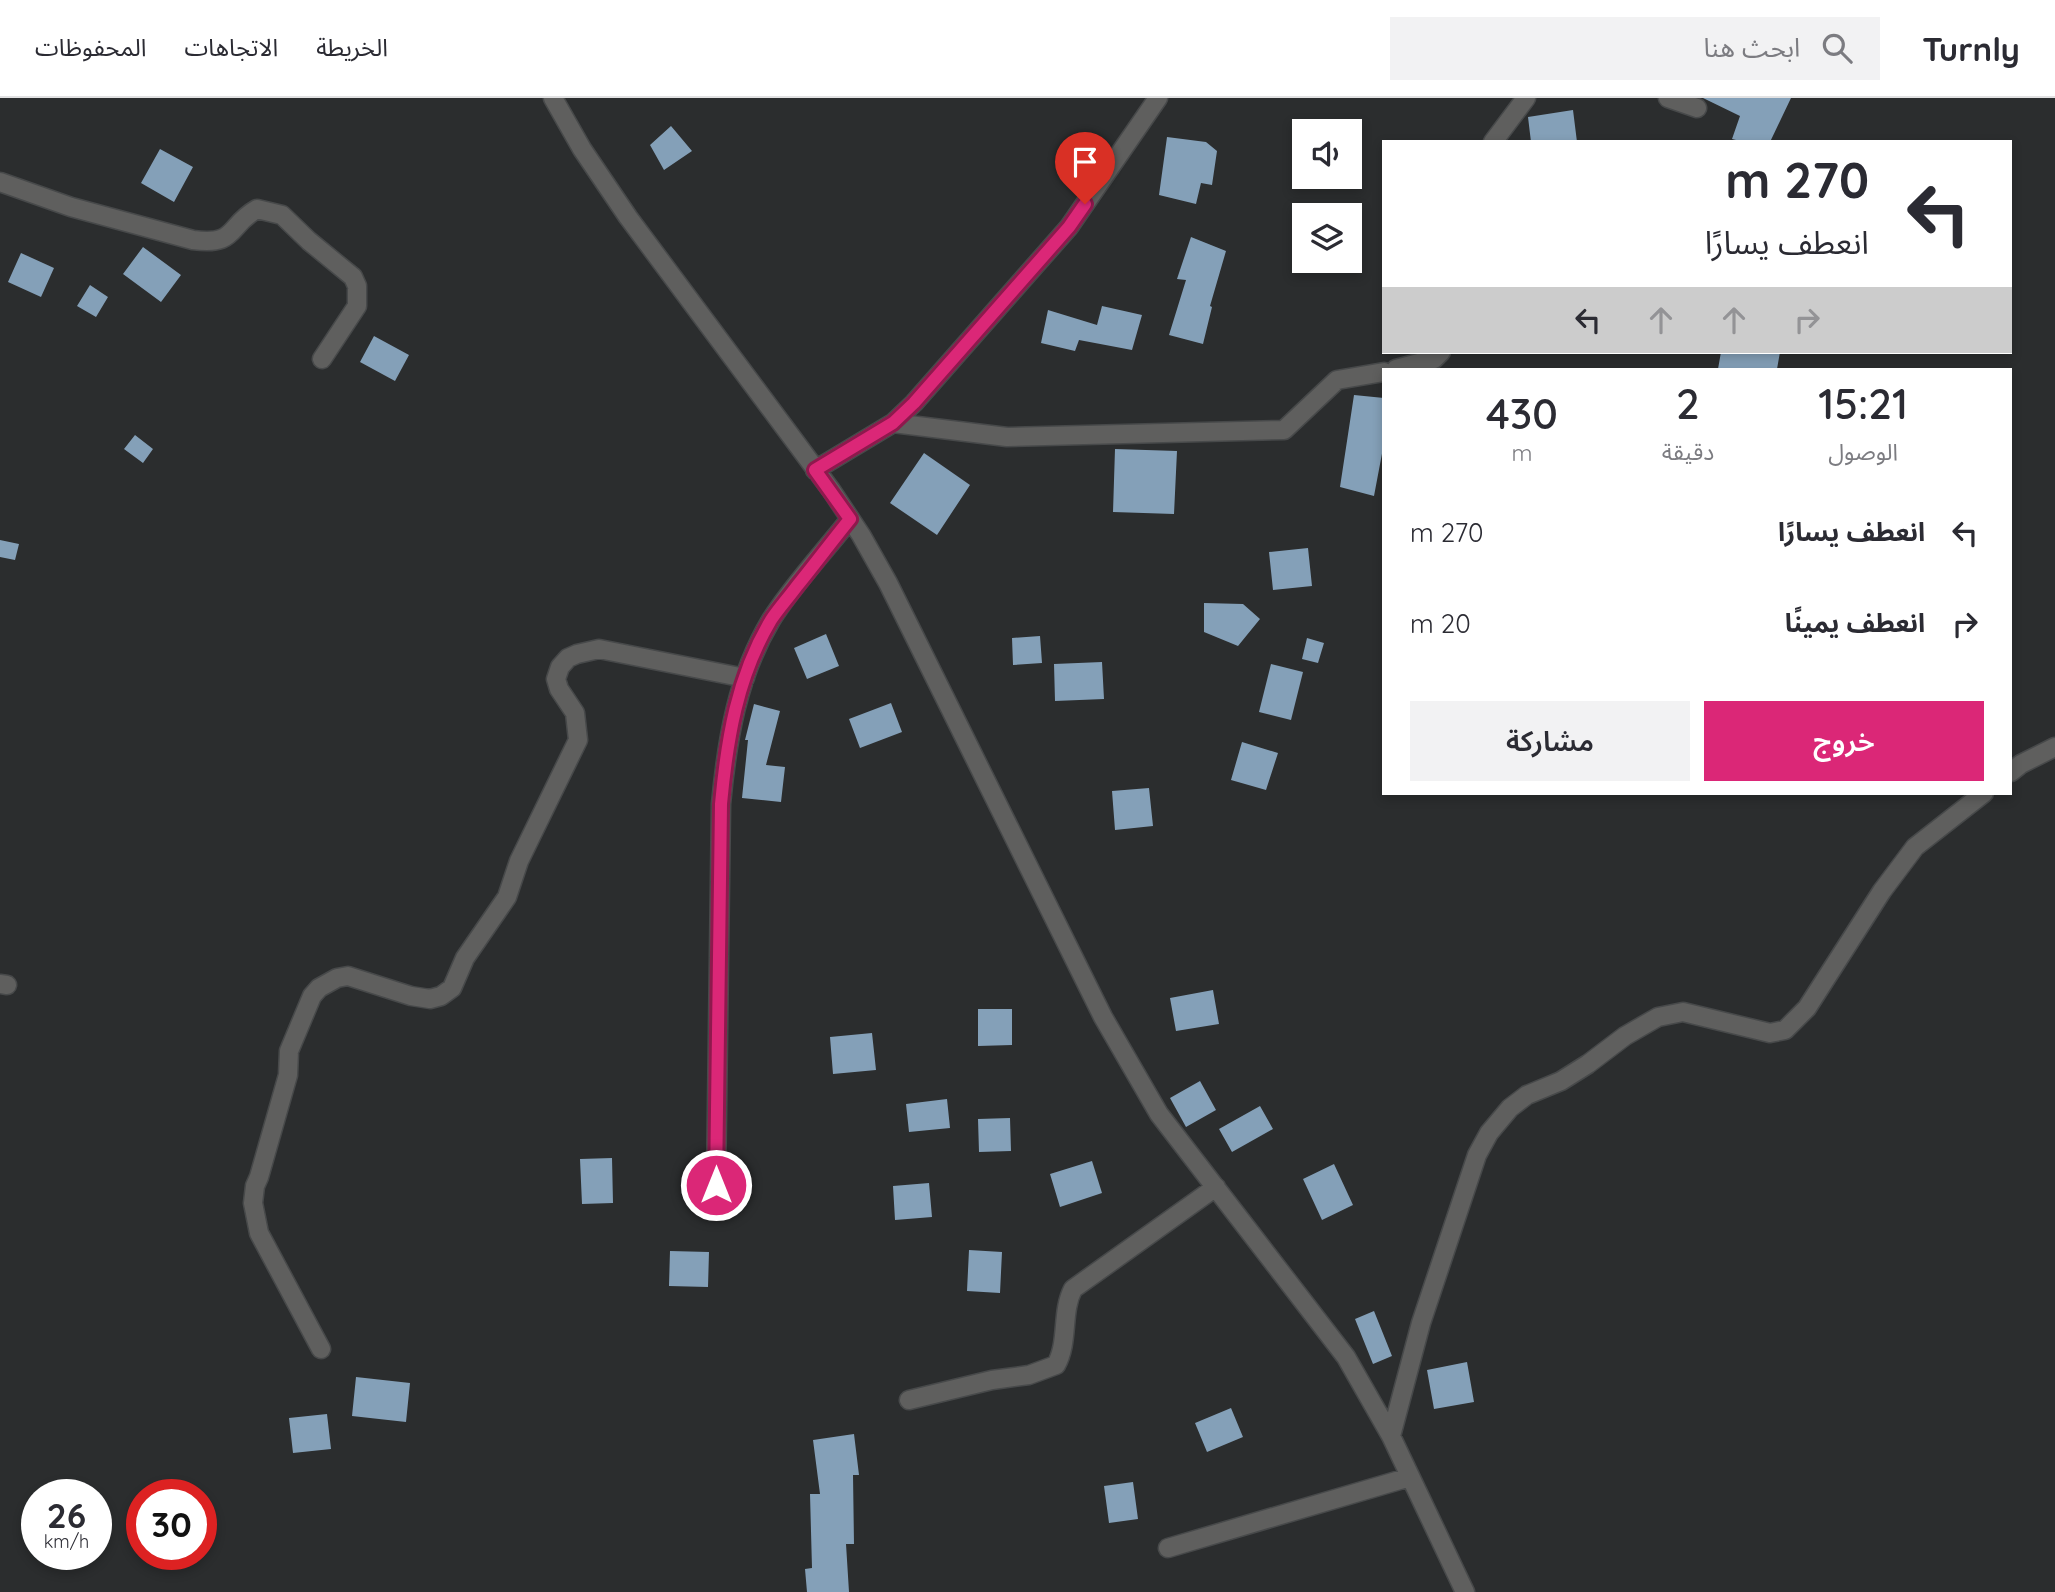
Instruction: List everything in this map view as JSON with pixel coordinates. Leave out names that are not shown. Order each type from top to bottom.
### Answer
[{"type":"street","points":[[553,98],[582,149],[628,217],[850,519],[888,583],[937,678],[1103,1017],[1159,1114],[1346,1357],[1391,1436],[1465,1592]]},
{"type":"street","points":[[815,470],[893,423],[914,403],[1069,227],[1158,98]]},
{"type":"street","points":[[1494,140],[1526,98]]},
{"type":"street","points":[[1668,98],[1697,108]]},
{"type":"street","points":[[0,182],[71,207],[207,242],[222,240],[247,215],[257,209],[282,215],[353,277],[357,286],[357,306],[322,359]]},
{"type":"street","points":[[1400,368],[1434,359],[1439,354]]},
{"type":"street","points":[[893,423],[1007,437],[1284,430],[1337,380],[1382,372]]},
{"type":"street","points":[[716,1185],[721,804],[733,714],[745,678],[773,617],[850,519]]},
{"type":"street","points":[[321,1349],[259,1233],[253,1203],[255,1186],[260,1177],[288,1075],[289,1051],[312,996],[326,983],[348,976],[411,996],[430,999],[441,996],[452,988],[465,958],[508,897],[519,861],[578,740],[575,713],[559,689],[556,679],[560,667],[568,658],[599,649],[745,678]]},
{"type":"street","points":[[2012,771],[2055,747]]},
{"type":"street","points":[[1391,1436],[1421,1323],[1477,1155],[1489,1133],[1510,1108],[1527,1095],[1560,1081],[1588,1064],[1625,1035],[1658,1017],[1684,1012],[1770,1033],[1785,1030],[1807,1008],[1882,891],[1915,847],[1981,795]]},
{"type":"street","points":[[909,1400],[992,1380],[1029,1375],[1056,1365],[1061,1356],[1068,1299],[1073,1289],[1216,1187]]},
{"type":"street","points":[[1168,1548],[1410,1477]]},
{"type":"building","points":[[1703,98],[1791,98],[1771,140],[1732,139],[1740,116]]},
{"type":"building","points":[[1573,110],[1577,140],[1531,140],[1528,117]]},
{"type":"building","points":[[671,126],[692,151],[664,170],[650,145]]},
{"type":"building","points":[[1167,137],[1206,142],[1217,151],[1212,185],[1201,183],[1196,204],[1159,195]]},
{"type":"building","points":[[160,149],[193,167],[174,202],[141,183]]},
{"type":"building","points":[[1191,237],[1226,251],[1210,306],[1212,307],[1203,344],[1169,335],[1186,280],[1177,279]]},
{"type":"building","points":[[143,247],[181,275],[161,302],[123,274]]},
{"type":"building","points":[[21,253],[54,268],[41,297],[8,282]]},
{"type":"building","points":[[90,285],[108,297],[96,317],[77,306]]},
{"type":"building","points":[[1102,306],[1142,315],[1132,350],[1079,340],[1075,351],[1041,343],[1048,310],[1097,325]]},
{"type":"building","points":[[374,336],[409,355],[395,381],[360,362]]},
{"type":"building","points":[[1721,354],[1780,354],[1777,368],[1718,368]]},
{"type":"building","points":[[1354,395],[1382,398],[1382,454],[1374,496],[1340,487]]},
{"type":"building","points":[[135,435],[153,449],[143,463],[124,449]]},
{"type":"building","points":[[1115,449],[1177,451],[1174,514],[1113,512]]},
{"type":"building","points":[[924,453],[970,485],[937,535],[890,503]]},
{"type":"building","points":[[0,540],[19,544],[15,560],[0,557]]},
{"type":"building","points":[[1308,548],[1312,586],[1273,590],[1269,552]]},
{"type":"building","points":[[1204,603],[1243,604],[1260,619],[1238,646],[1204,632]]},
{"type":"building","points":[[826,634],[839,666],[807,679],[794,648]]},
{"type":"building","points":[[1040,636],[1042,663],[1013,665],[1012,638]]},
{"type":"building","points":[[1307,638],[1324,643],[1318,663],[1302,659]]},
{"type":"building","points":[[1102,662],[1104,699],[1055,701],[1054,664]]},
{"type":"building","points":[[1271,664],[1303,672],[1291,720],[1259,712]]},
{"type":"building","points":[[891,703],[902,732],[860,748],[849,719]]},
{"type":"building","points":[[754,704],[780,711],[766,765],[785,767],[781,802],[742,798],[748,740],[745,740]]},
{"type":"building","points":[[1242,742],[1278,753],[1266,790],[1231,780]]},
{"type":"building","points":[[1149,788],[1153,826],[1115,830],[1112,791]]},
{"type":"building","points":[[1213,990],[1219,1024],[1176,1031],[1170,998]]},
{"type":"building","points":[[978,1009],[1012,1009],[1012,1045],[978,1046]]},
{"type":"building","points":[[872,1033],[876,1070],[833,1074],[830,1037]]},
{"type":"building","points":[[1200,1081],[1216,1110],[1186,1127],[1170,1098]]},
{"type":"building","points":[[947,1099],[950,1128],[909,1132],[906,1104]]},
{"type":"building","points":[[1260,1106],[1273,1129],[1232,1152],[1219,1129]]},
{"type":"building","points":[[1010,1118],[1011,1151],[979,1152],[978,1119]]},
{"type":"building","points":[[612,1158],[613,1203],[582,1204],[580,1159]]},
{"type":"building","points":[[1092,1161],[1102,1193],[1060,1207],[1050,1174]]},
{"type":"building","points":[[1334,1164],[1353,1205],[1322,1220],[1303,1179]]},
{"type":"building","points":[[929,1183],[932,1217],[895,1220],[893,1186]]},
{"type":"building","points":[[969,1250],[1002,1252],[1000,1293],[967,1291]]},
{"type":"building","points":[[670,1251],[709,1252],[708,1287],[669,1286]]},
{"type":"building","points":[[1374,1311],[1392,1356],[1373,1364],[1355,1319]]},
{"type":"building","points":[[1467,1362],[1474,1402],[1434,1409],[1427,1370]]},
{"type":"building","points":[[356,1377],[410,1383],[406,1422],[352,1416]]},
{"type":"building","points":[[1231,1408],[1243,1437],[1207,1452],[1195,1423]]},
{"type":"building","points":[[327,1414],[331,1449],[293,1453],[289,1418]]},
{"type":"building","points":[[854,1434],[859,1475],[853,1475],[854,1544],[846,1544],[849,1592],[807,1592],[805,1569],[812,1568],[810,1494],[820,1494],[813,1440]]},
{"type":"building","points":[[1133,1482],[1138,1519],[1109,1523],[1104,1486]]},
{"type":"route","points":[[716,1185],[721,804],[726,756],[733,714],[762,636],[773,617],[850,519],[815,470],[893,423],[914,403],[1069,227],[1085,204]]}]
